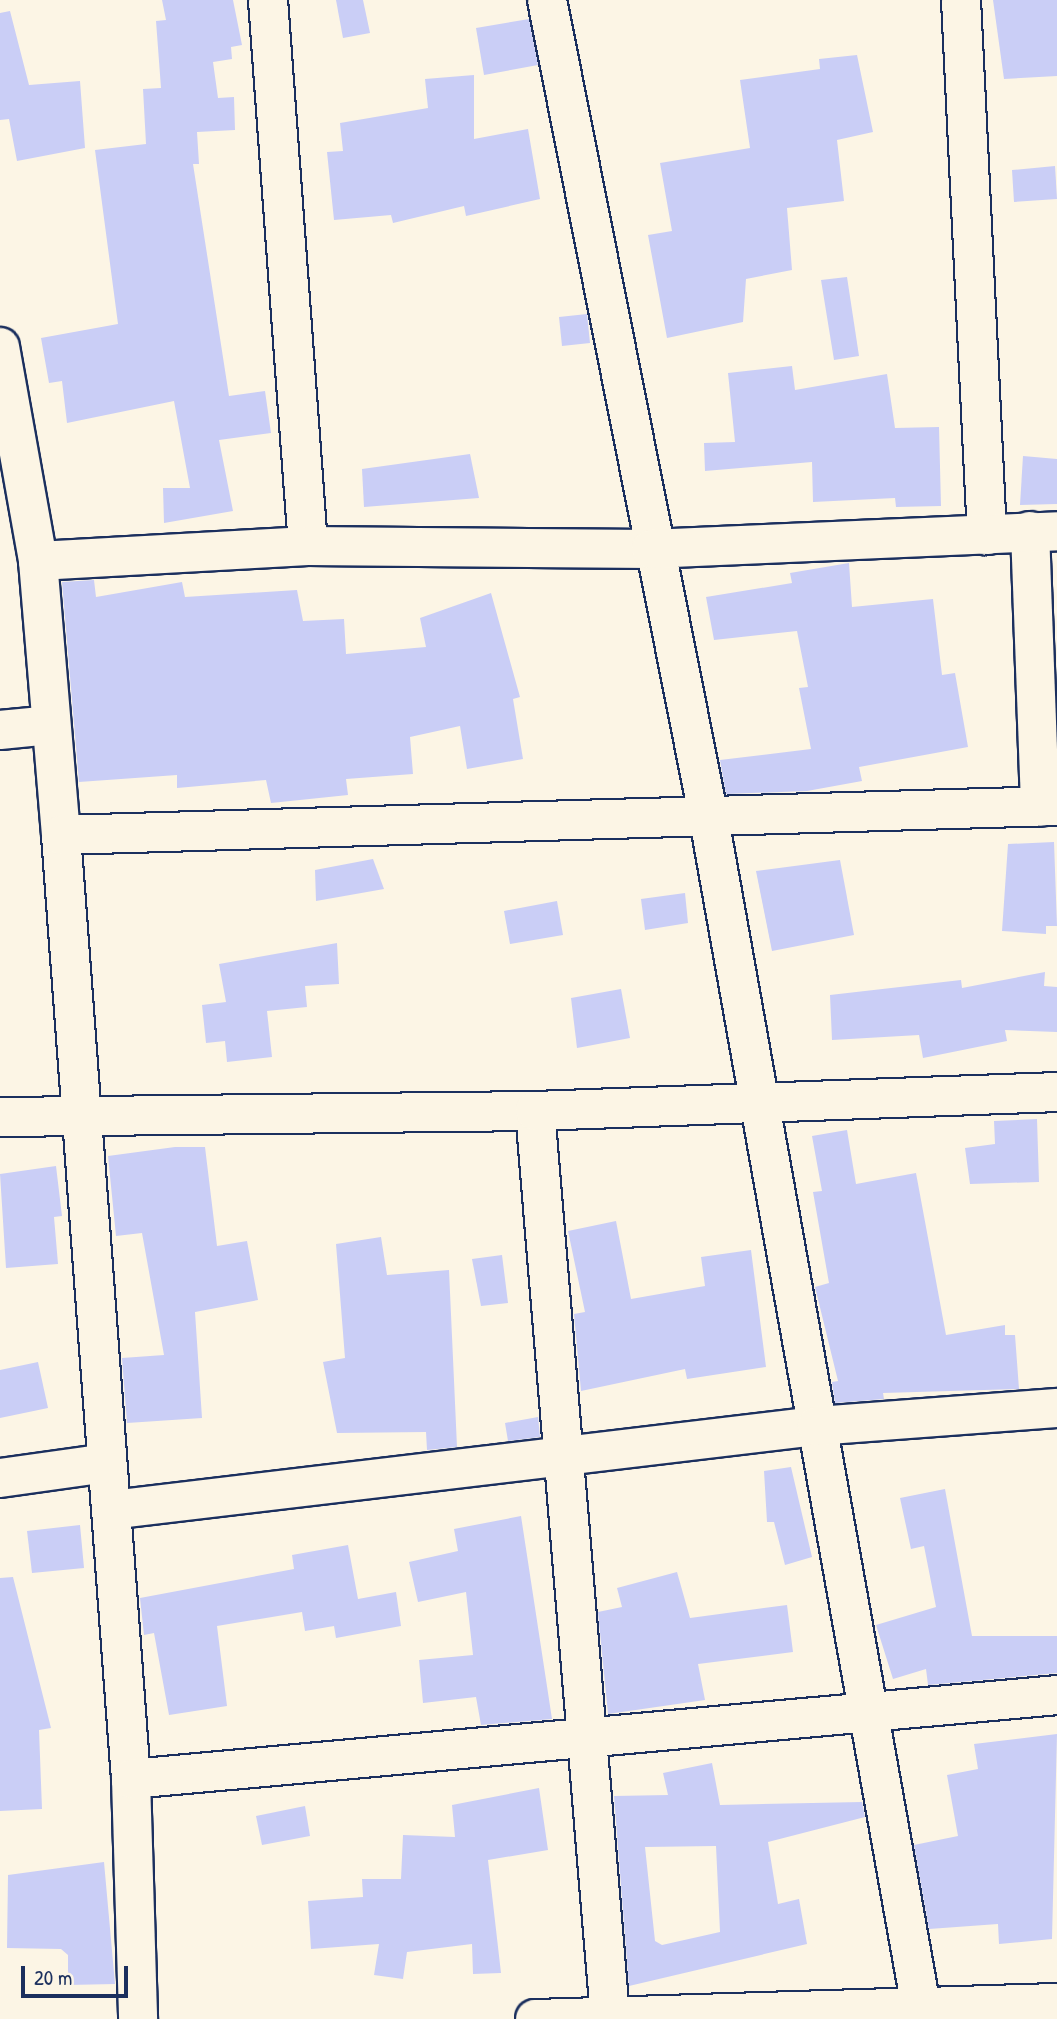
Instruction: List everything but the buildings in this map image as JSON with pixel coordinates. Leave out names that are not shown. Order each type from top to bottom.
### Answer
[{"type":"street","points":[[268,0],[308,546]]},
{"type":"street","points":[[547,0],[651,549],[709,818],[921,2007]]},
{"type":"street","points":[[961,0],[987,535]]},
{"type":"street","points":[[0,347],[10,491],[38,561],[61,835],[79,1114],[131,1779],[138,2019]]},
{"type":"street","points":[[38,561],[308,546],[651,549],[1043,531],[1049,806],[61,835]]},
{"type":"street","points":[[0,730],[50,725]]},
{"type":"street","points":[[0,1117],[79,1114],[535,1111],[1057,1093]]},
{"type":"street","points":[[535,1111],[565,1458],[584,1742],[610,2016]]},
{"type":"street","points":[[111,1510],[817,1426],[1057,1408]]},
{"type":"street","points":[[0,1478],[107,1463]]},
{"type":"street","points":[[131,1779],[584,1742],[1057,1695]]},
{"type":"street","points":[[556,2019],[610,2016],[797,2015],[921,2007],[1057,2003]]}]
